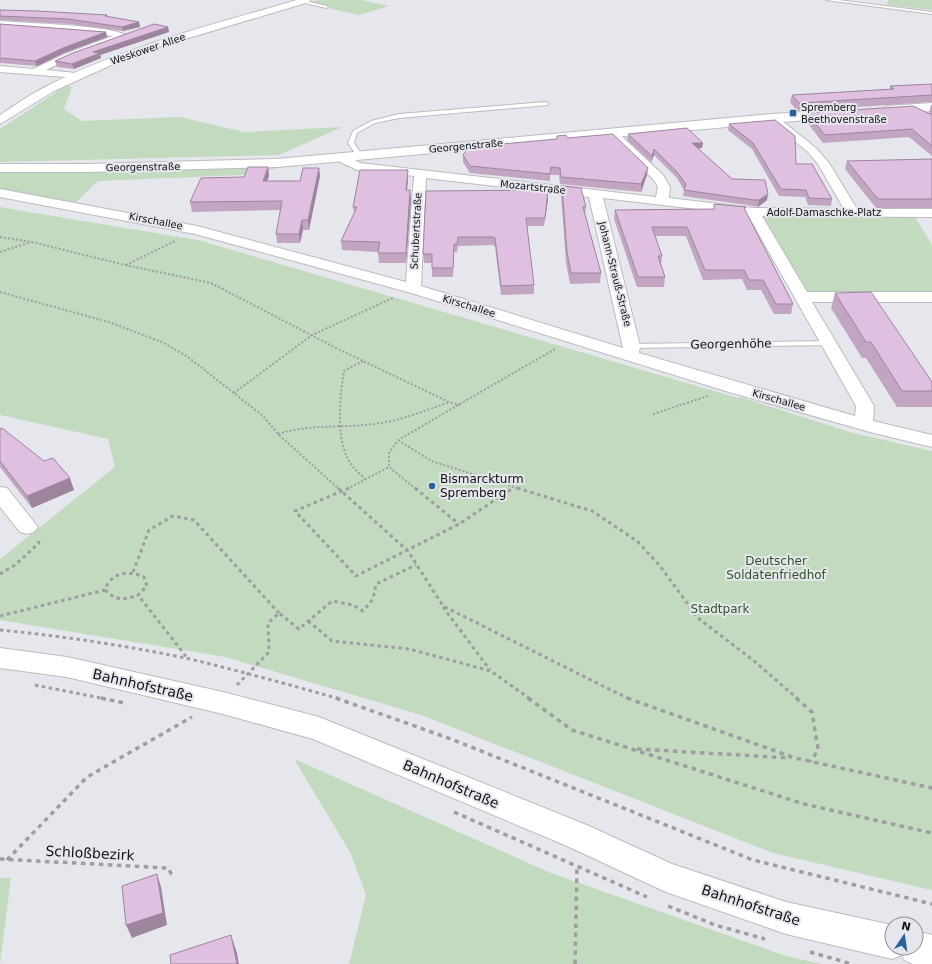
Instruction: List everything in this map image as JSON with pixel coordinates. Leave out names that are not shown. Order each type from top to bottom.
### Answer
[{"type":"main road","name":"Weskower Allee","points":[[0,120],[50,89],[76,76],[148,47],[306,1]]},
{"type":"main road","points":[[873,111],[912,109],[929,112]]},
{"type":"main road","name":"Georgenstraße","points":[[0,168],[221,165],[340,157],[772,118],[850,113]]},
{"type":"main road","name":"Bahnhofstraße","points":[[0,658],[74,669],[223,703],[319,729],[578,836],[666,877],[786,918],[884,940]]},
{"type":"street","points":[[0,24],[69,28],[123,35],[68,56],[35,72]]},
{"type":"street","points":[[0,69],[76,76]]},
{"type":"street","points":[[772,118],[812,150],[823,163],[853,213]]},
{"type":"street","points":[[612,132],[659,178],[664,187],[662,202]]},
{"type":"street","name":"Mozartstraße","points":[[340,157],[357,166],[753,212]]},
{"type":"street","name":"Schubertstraße","points":[[413,289],[420,174]]},
{"type":"street","name":"Kirschallee","points":[[0,193],[197,230],[413,289],[574,338],[631,350],[736,388],[864,424],[932,441]]},
{"type":"street","name":"Johann-Strauß-Straße","points":[[595,194],[631,350]]},
{"type":"street","name":"Adolf-Damaschke-Platz","points":[[753,212],[932,213]]},
{"type":"street","name":"Adolf-Damaschke-Platz","points":[[753,212],[803,297]]},
{"type":"street","points":[[864,424],[865,406],[803,297],[932,297]]},
{"type":"street","points":[[0,493],[27,527]]},
{"type":"lane","points":[[828,0],[932,13]]},
{"type":"lane","points":[[306,1],[322,2]]},
{"type":"lane","points":[[306,1],[326,7]]},
{"type":"lane","points":[[927,12],[931,6]]},
{"type":"lane","points":[[359,155],[351,143],[355,132],[374,122],[399,116],[546,104]]},
{"type":"lane","name":"Georgenhöhe","points":[[631,350],[829,343]]},
{"type":"path","points":[[125,265],[197,230]]},
{"type":"path","points":[[0,237],[32,242],[125,265],[211,283],[363,361],[449,402],[460,405]]},
{"type":"path","points":[[0,252],[32,242]]},
{"type":"path","points":[[234,393],[312,335],[413,289]]},
{"type":"path","points":[[0,292],[109,322],[164,343],[188,357],[263,416],[278,434],[408,551],[443,606],[491,671],[572,730],[804,804],[932,833]]},
{"type":"path","points":[[389,467],[389,453],[398,440],[574,338]]},
{"type":"path","points":[[363,361],[344,371],[342,427],[345,453],[352,465],[366,480]]},
{"type":"path","points":[[653,414],[736,388]]},
{"type":"path","points":[[278,434],[296,428],[342,427],[382,423],[418,414],[449,402]]},
{"type":"path","points":[[398,440],[431,461],[592,511],[637,541],[660,566],[698,618],[754,661],[812,712],[818,749],[811,762]]},
{"type":"path","points":[[389,467],[343,491],[295,511],[356,576],[459,524],[514,488]]},
{"type":"path","points":[[389,467],[459,524]]},
{"type":"path","points":[[133,572],[149,530],[173,516],[194,520],[279,613],[299,629],[332,601],[353,605],[363,611],[374,599],[376,584],[416,565]]},
{"type":"path","points":[[0,574],[15,565],[39,543],[27,527]]},
{"type":"path","points":[[133,572],[144,576],[147,586],[138,595],[125,600],[112,598],[105,590],[108,581],[120,574],[133,572]]},
{"type":"path","points":[[0,616],[105,590]]},
{"type":"path","points":[[138,595],[188,659]]},
{"type":"path","points":[[443,606],[634,702],[795,758],[932,788]]},
{"type":"path","points":[[247,673],[269,652],[268,623],[279,613]]},
{"type":"path","points":[[308,621],[332,641],[409,649],[491,671]]},
{"type":"path","points":[[0,630],[57,636],[188,659],[247,673],[346,701],[451,739],[753,860],[878,892],[932,904]]},
{"type":"path","points":[[33,684],[132,704]]},
{"type":"path","points":[[185,715],[200,719]]},
{"type":"path","points":[[7,860],[87,777],[193,717]]},
{"type":"path","points":[[634,749],[795,758]]},
{"type":"path","points":[[448,809],[650,898]]},
{"type":"path","name":"Schloßbezirk","points":[[0,859],[168,868],[172,877]]},
{"type":"path","points":[[575,964],[577,867]]},
{"type":"path","points":[[664,904],[715,925],[768,940]]},
{"type":"path","points":[[807,951],[852,964]]},
{"type":"green space","points":[[319,0],[361,0],[389,6],[359,15],[305,3]]},
{"type":"green space","points":[[888,0],[932,0],[932,10],[887,5]]},
{"type":"green space","points":[[67,85],[72,87],[64,109],[82,121],[180,117],[244,132],[342,127],[279,155],[0,162],[0,129]]},
{"type":"green space","points":[[298,164],[241,175],[98,181],[75,203],[0,189],[0,172],[222,169]]},
{"type":"green space","name":"Stadtpark","points":[[0,207],[198,240],[738,398],[740,397],[853,433],[932,451],[932,890],[773,853],[421,715],[225,657],[0,620],[0,559],[115,467],[108,439],[0,415]]},
{"type":"green space","points":[[761,215],[915,217],[932,245],[932,291],[805,293]]},
{"type":"green space","points":[[294,759],[551,873],[786,956],[822,964],[349,964],[366,895],[350,852]]},
{"type":"green space","points":[[0,878],[11,878],[0,964]]},
{"type":"building","points":[[0,10],[107,15],[105,16],[139,22],[122,27],[68,19],[0,16]]},
{"type":"building","points":[[0,24],[106,32],[63,48],[35,61],[0,58]]},
{"type":"building","points":[[154,24],[168,27],[93,52],[100,53],[72,64],[55,61],[70,54]]},
{"type":"building","points":[[932,84],[932,95],[799,103],[792,95],[894,89],[890,86]]},
{"type":"building","points":[[913,106],[932,115],[932,146],[912,129],[825,135],[807,113]]},
{"type":"building","points":[[775,120],[795,136],[796,164],[812,164],[832,199],[809,198],[806,190],[781,189],[753,143],[729,124]]},
{"type":"building","points":[[687,128],[703,143],[692,143],[732,179],[765,180],[768,194],[759,200],[754,200],[684,190],[686,184],[677,172],[654,149],[652,156],[628,134]]},
{"type":"building","points":[[613,134],[648,168],[641,184],[561,177],[560,168],[551,167],[550,174],[470,166],[463,155],[469,147],[557,139],[557,136],[566,135],[567,138]]},
{"type":"building","points":[[932,159],[932,199],[878,199],[847,161]]},
{"type":"building","points":[[248,167],[268,167],[263,181],[300,181],[303,168],[319,168],[308,220],[302,220],[299,234],[276,234],[282,201],[190,202],[201,178],[244,177]]},
{"type":"building","points":[[360,170],[408,170],[406,190],[410,190],[406,253],[378,253],[380,242],[341,241],[357,207],[353,207]]},
{"type":"building","points":[[562,186],[581,188],[586,207],[583,207],[601,273],[571,273],[567,252]]},
{"type":"building","points":[[548,190],[545,218],[526,218],[534,285],[501,286],[495,238],[493,237],[458,237],[457,244],[454,244],[453,268],[432,268],[432,254],[423,254],[426,191]]},
{"type":"building","points":[[714,204],[746,207],[744,208],[793,304],[776,304],[763,280],[749,280],[744,270],[705,270],[687,227],[652,227],[662,256],[658,256],[665,277],[638,277],[615,210],[714,209]]},
{"type":"building","points":[[871,292],[932,382],[932,391],[902,391],[871,342],[866,342],[835,293]]},
{"type":"building","points":[[2,428],[44,461],[53,458],[70,478],[27,496],[0,461],[0,429]]},
{"type":"building","points":[[157,874],[163,913],[126,925],[122,886]]},
{"type":"building","points":[[231,935],[237,964],[171,964],[170,955]]},
{"type":"place","name":"Spremberg Beethovenstraße","points":[[793,113]]},
{"type":"place","name":"Bismarckturm Spremberg","points":[[432,486]]},
{"type":"park label","name":"Deutscher Soldatenfriedhof","points":[[776,568]]}]
